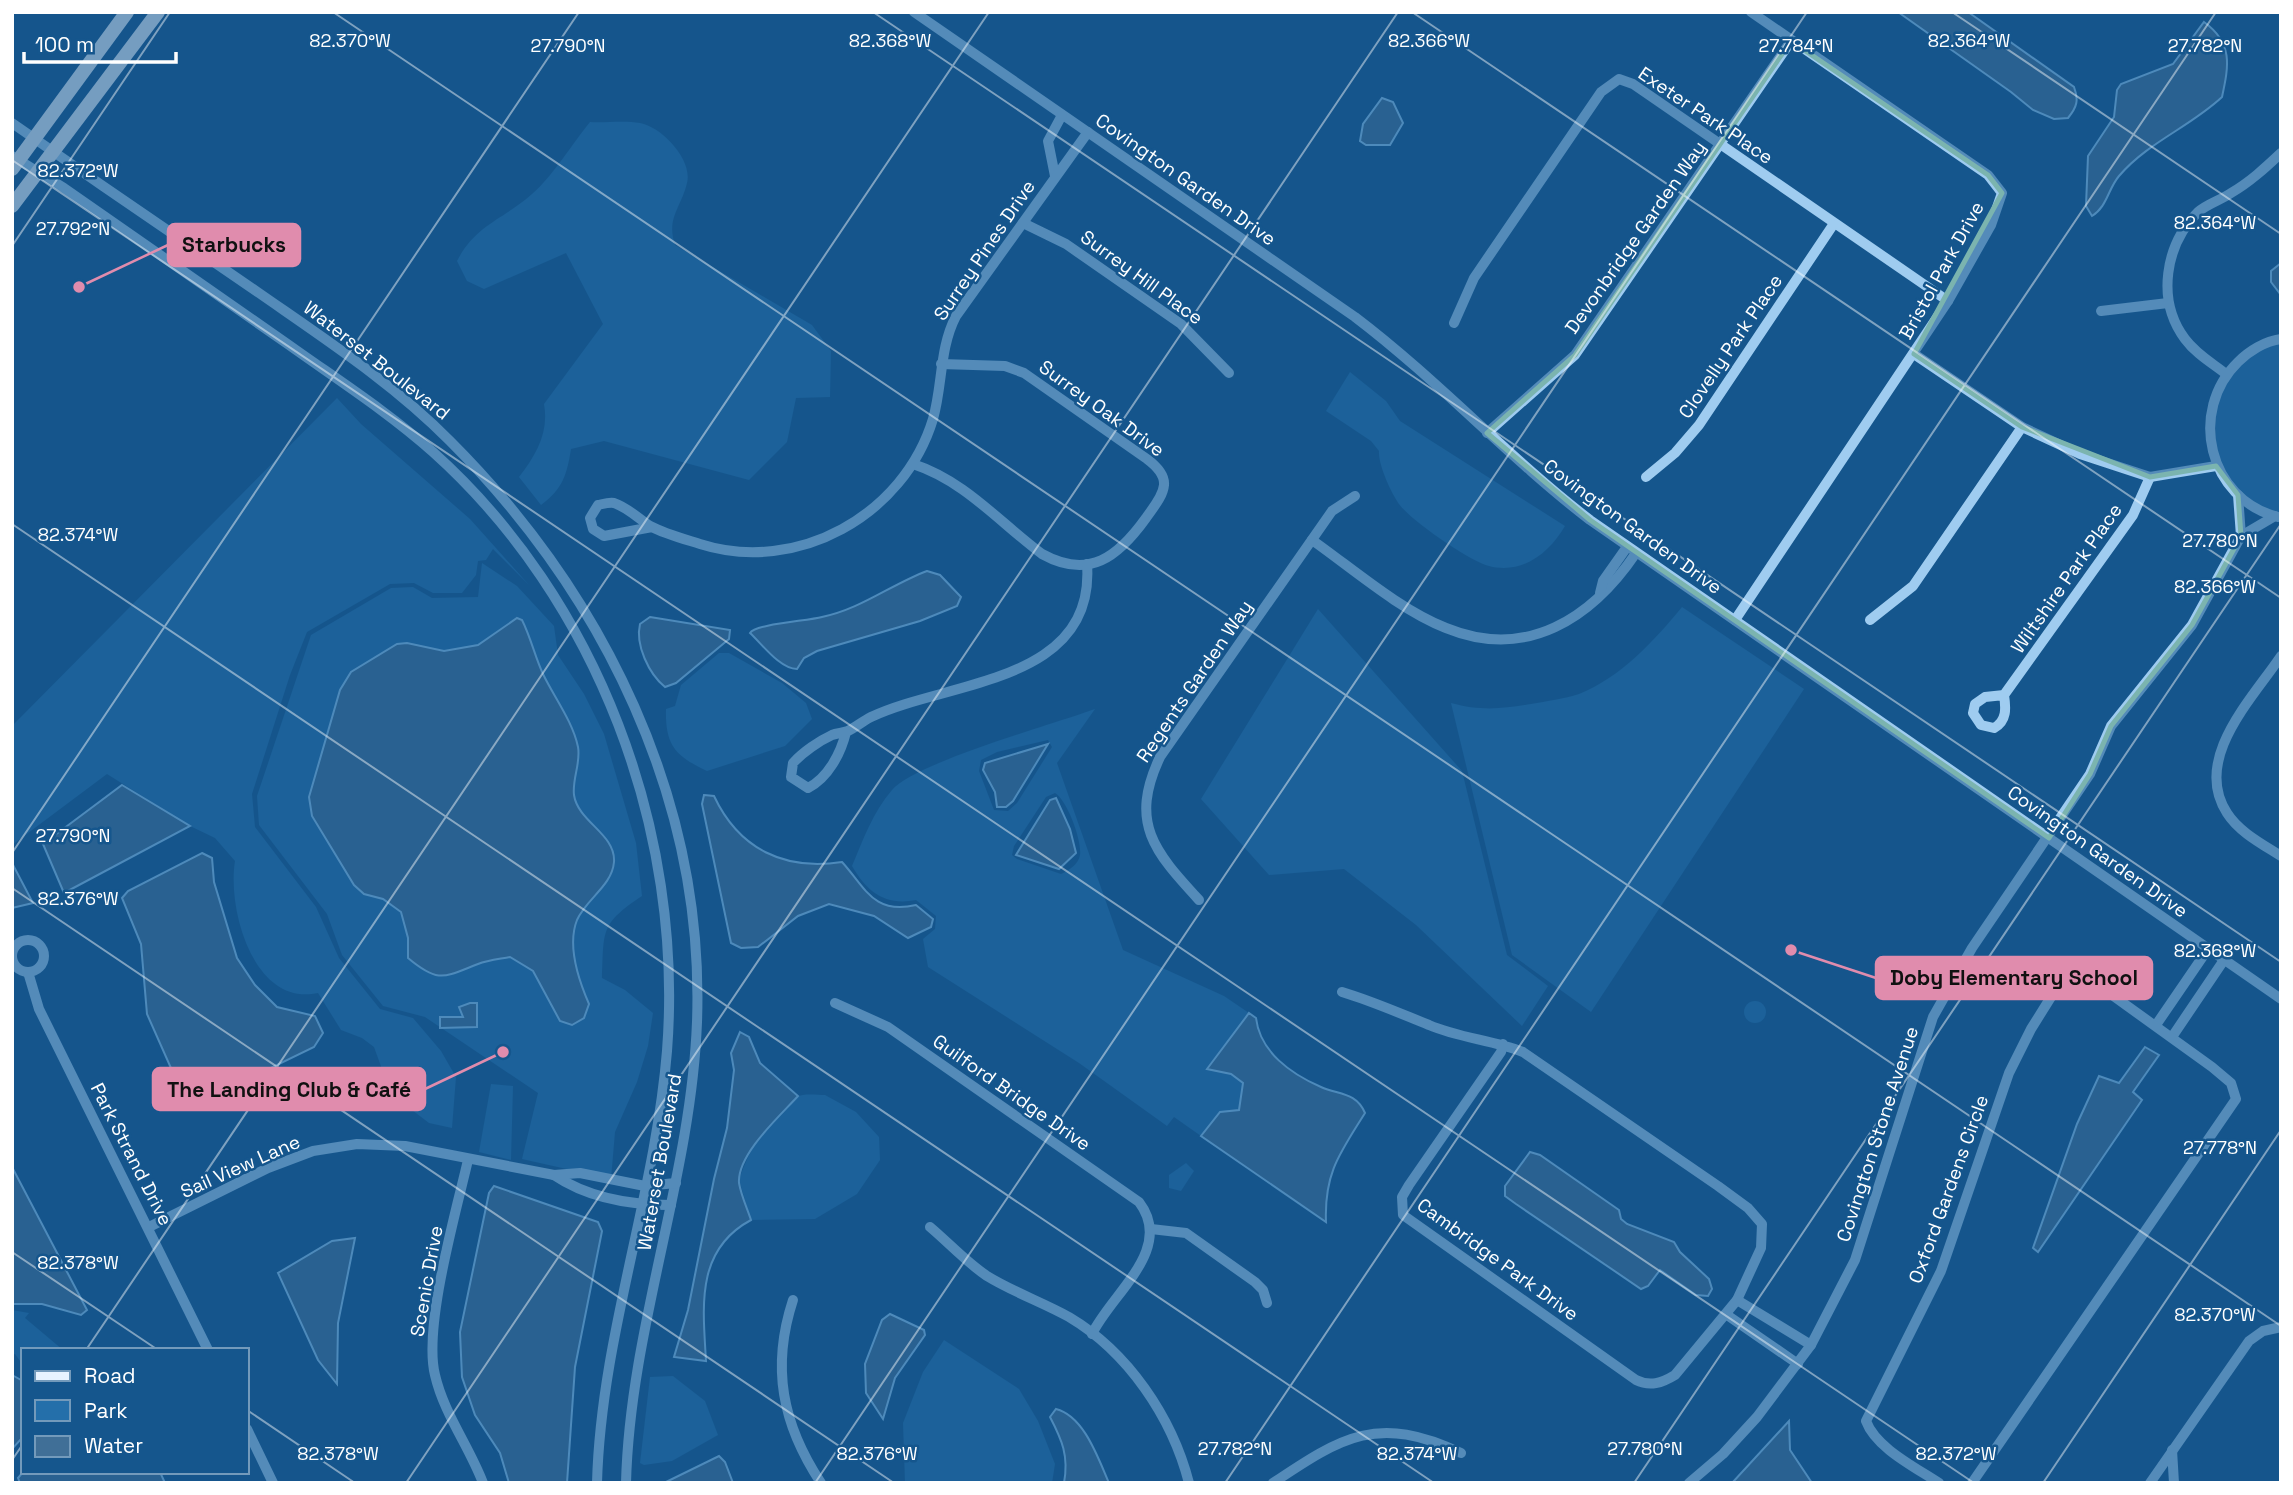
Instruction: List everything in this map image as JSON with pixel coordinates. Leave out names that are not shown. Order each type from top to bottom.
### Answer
[{"type":"main road","points":[[15,162],[35,139],[127,12]]},
{"type":"main road","points":[[12,206],[158,12]]},
{"type":"street","name":"Covington Garden Drive","points":[[914,12],[1355,317],[1417,367],[1537,479],[1632,550],[2281,999]]},
{"type":"street","name":"Bristol Park Drive","points":[[1735,620],[1948,301],[1991,225],[2002,193],[1988,175],[1751,12]]},
{"type":"street","name":"Devonbridge Garden Way","points":[[1487,433],[1575,355],[1791,41]]},
{"type":"street","name":"Exeter Park Place","points":[[1454,323],[1474,278],[1601,92],[1619,79],[1633,84],[1833,225],[1948,301]]},
{"type":"street","name":"Surrey Pines Drive","points":[[1055,176],[1048,141],[1062,115]]},
{"type":"street","name":"Waterset Boulevard","points":[[12,123],[373,375],[457,447],[516,511],[569,583],[628,687],[659,764],[680,843],[694,934],[697,1020],[690,1104],[636,1376],[626,1483]]},
{"type":"street","name":"Surrey Pines Drive","points":[[652,527],[604,536],[593,529],[590,518],[598,505],[614,503],[652,527],[729,551],[774,552],[793,549],[849,527],[882,500],[913,464],[933,417],[945,340],[956,316],[1088,132]]},
{"type":"street","points":[[2226,374],[2199,355],[2184,338],[2168,303],[2168,265],[2179,234],[2200,210],[2258,175],[2281,153]]},
{"type":"street","name":"Waterset Boulevard","points":[[15,162],[38,171],[375,405],[434,453],[478,497],[523,551],[570,623],[602,685],[632,762],[654,849],[664,919],[669,989],[662,1096],[608,1371],[597,1483]]},
{"type":"street","name":"Surrey Hill Place","points":[[1023,223],[1066,244],[1181,324],[1229,373]]},
{"type":"street","name":"Clovelly Park Place","points":[[1646,477],[1675,453],[1699,425],[1833,225]]},
{"type":"street","points":[[2101,311],[2168,303]]},
{"type":"street","points":[[2278,517],[2255,508],[2238,495],[2216,466],[2210,443],[2209,419],[2215,395],[2226,374],[2248,353],[2281,339]]},
{"type":"street","points":[[1914,354],[2022,428],[2081,454],[2150,477],[2216,466]]},
{"type":"street","name":"Surrey Oak Drive","points":[[941,364],[1015,368],[1157,467],[1165,484],[1162,493],[1132,538],[1112,555],[1087,564]]},
{"type":"street","points":[[1870,620],[1913,586],[2022,428]]},
{"type":"street","points":[[846,732],[842,747],[818,783],[808,788],[794,781],[791,770],[799,757],[834,734],[846,732],[871,716],[1013,672],[1041,656],[1063,637],[1080,609],[1088,582],[1087,564],[1065,563],[1041,554],[970,494],[931,470],[913,464]]},
{"type":"street","name":"Wiltshire Park Place","points":[[2004,695],[2133,515],[2150,477]]},
{"type":"street","points":[[2238,495],[2241,536],[2278,517]]},
{"type":"street","name":"Regents Garden Way","points":[[1199,900],[1161,858],[1144,822],[1148,783],[1160,757],[1332,510],[1355,496]]},
{"type":"street","name":"Covington Stone Avenue","points":[[1689,1483],[1723,1454],[1757,1417],[1811,1345],[1855,1259],[1933,1017],[1972,948],[2090,774],[2111,726],[2192,625],[2241,536]]},
{"type":"street","points":[[1311,540],[1421,616],[1447,629],[1479,637],[1511,640],[1545,631],[1579,614],[1600,593],[1603,581],[1632,550]]},
{"type":"street","points":[[2281,656],[2228,734],[2215,766],[2217,789],[2227,813],[2244,832],[2281,856]]},
{"type":"street","points":[[2156,1025],[2208,948]]},
{"type":"street","points":[[2172,1037],[2224,960]]},
{"type":"street","name":"Park Strand Drive","points":[[28,972],[39,1009],[207,1348]]},
{"type":"street","name":"Oxford Gardens Circle","points":[[1939,1483],[1883,1444],[1869,1430],[1866,1421],[1941,1271],[2009,1073],[2031,1029],[2061,981],[2087,980],[2156,1025],[2231,1083],[2236,1099],[2231,1111],[1972,1483]]},
{"type":"street","name":"Cambridge Park Drive","points":[[1342,992],[1388,1007],[1429,1026],[1503,1044],[1524,1052],[1757,1216],[1764,1231],[1761,1248],[1737,1300],[1675,1375],[1662,1382],[1644,1384],[1403,1215],[1402,1197],[1409,1185],[1501,1052],[1503,1044]]},
{"type":"street","name":"Guilford Bridge Drive","points":[[835,1003],[888,1027],[1120,1188],[1139,1202],[1151,1229]]},
{"type":"street","name":"Sail View Lane","points":[[149,1227],[268,1168],[313,1151],[381,1144],[554,1175],[580,1173],[645,1186],[676,1183]]},
{"type":"street","name":"Scenic Drive","points":[[468,1160],[432,1342],[434,1374],[445,1407],[482,1483]]},
{"type":"street","name":"Sail View Lane","points":[[554,1175],[575,1190],[641,1205],[671,1205]]},
{"type":"street","points":[[930,1227],[987,1275],[1062,1314],[1093,1334],[1133,1374],[1154,1402],[1179,1450],[1189,1483]]},
{"type":"street","points":[[1093,1334],[1145,1256],[1151,1229],[1186,1233],[1255,1282],[1267,1303]]},
{"type":"street","points":[[793,1300],[783,1331],[780,1370],[798,1443],[821,1483]]},
{"type":"street","points":[[1737,1300],[1811,1345]]},
{"type":"street","points":[[1727,1315],[1798,1364]]},
{"type":"street","points":[[2150,1483],[2249,1340],[2263,1331],[2281,1327]]},
{"type":"street","points":[[248,1431],[273,1483]]},
{"type":"street","points":[[1273,1483],[1323,1449],[1368,1434],[1408,1433],[1431,1439],[1461,1453]]},
{"type":"street","points":[[2172,1450],[2174,1483]]},
{"type":"highlighted area","points":[[1791,41],[1988,175],[2002,193],[1914,354],[2022,427],[2150,477],[2216,466],[2238,495],[2241,536],[2192,625],[2111,726],[2090,774],[2049,838],[1590,520],[1487,433],[1575,355]]},
{"type":"green space","points":[[590,122],[640,123],[666,138],[681,155],[688,174],[673,220],[675,245],[812,325],[831,351],[830,397],[796,398],[787,442],[749,480],[604,441],[571,449],[563,480],[541,505],[519,477],[540,442],[545,424],[544,404],[603,324],[566,253],[484,289],[467,281],[457,261],[481,230],[540,187]]},
{"type":"green space","points":[[2281,339],[2281,517],[2255,508],[2216,466],[2215,395],[2248,353]]},
{"type":"green space","points":[[1350,372],[1386,401],[1400,421],[1565,526],[1559,536],[1534,559],[1513,567],[1501,568],[1480,563],[1425,528],[1394,496],[1382,470],[1379,451],[1371,441],[1326,411]]},
{"type":"green space","points":[[337,398],[361,424],[470,519],[529,585],[493,549],[486,560],[478,561],[476,575],[462,593],[433,593],[414,583],[390,584],[307,632],[290,675],[252,794],[255,827],[316,907],[339,958],[380,1009],[413,1018],[441,1051],[456,1077],[452,1128],[429,1123],[391,1094],[374,1047],[362,1038],[341,1030],[318,993],[296,993],[277,985],[262,970],[249,951],[241,928],[236,904],[235,861],[215,838],[190,826],[107,774],[12,845],[12,726]]},
{"type":"green space","points":[[482,563],[517,586],[554,626],[558,655],[584,694],[604,734],[636,843],[642,896],[618,914],[607,930],[604,938],[602,978],[625,990],[653,1013],[648,1046],[637,1082],[615,1132],[611,1179],[522,1159],[538,1093],[425,1017],[383,1006],[342,955],[327,914],[259,825],[257,796],[311,635],[391,588],[413,587],[432,598],[478,597]]},
{"type":"green space","points":[[1682,607],[1804,689],[1591,1012],[1512,955],[1451,703],[1501,708],[1579,694],[1622,668],[1648,645]]},
{"type":"green space","points":[[1318,609],[1462,771],[1507,955],[1548,986],[1522,1026],[1416,925],[1344,869],[1269,875],[1201,799]]},
{"type":"green space","points":[[719,653],[729,653],[782,683],[806,703],[812,719],[785,746],[707,771],[687,760],[674,748],[668,732],[666,709],[675,706],[681,685]]},
{"type":"green space","points":[[1095,709],[1057,763],[1123,950],[1224,996],[1249,1013],[1208,1069],[1231,1074],[1244,1083],[1239,1110],[1220,1112],[1201,1136],[1174,1117],[1167,1126],[1079,1063],[928,967],[923,939],[935,929],[936,916],[916,900],[895,901],[878,895],[864,883],[852,866],[879,808],[892,790],[905,779],[955,756]],"holes":[[[1048,740],[1052,747],[1017,803],[1008,811],[994,810],[979,771],[981,760],[997,752]],[[1055,793],[1069,812],[1080,848],[1078,861],[1061,874],[1012,855],[1014,846],[1046,797]]]},
{"type":"green space","points":[[1755,1001],[1763,1004],[1766,1012],[1763,1020],[1755,1023],[1747,1020],[1744,1012],[1747,1004]]},
{"type":"green space","points":[[491,1084],[513,1086],[511,1160],[479,1152]]},
{"type":"green space","points":[[825,1095],[856,1112],[879,1137],[880,1160],[857,1194],[815,1219],[751,1220],[739,1180],[754,1145],[769,1123],[787,1104],[800,1096]]},
{"type":"green space","points":[[1186,1163],[1194,1171],[1181,1191],[1169,1188],[1169,1175]]},
{"type":"green space","points":[[12,1310],[29,1313],[25,1318],[61,1348],[21,1348],[21,1362],[15,1354],[12,1355]]},
{"type":"green space","points":[[944,1340],[1019,1389],[1038,1421],[1055,1464],[1052,1483],[905,1483],[903,1423],[923,1372]]},
{"type":"green space","points":[[673,1376],[705,1401],[718,1435],[672,1461],[644,1465],[640,1463],[650,1377]]},
{"type":"water","points":[[1898,12],[1968,12],[2074,87],[2077,100],[2073,110],[2068,118],[2054,119],[2033,110]]},
{"type":"water","points":[[2204,22],[2220,38],[2227,55],[2222,97],[2130,164],[2115,181],[2101,208],[2092,216],[2086,206],[2088,156],[2114,117],[2117,90],[2121,84],[2173,64]]},
{"type":"water","points":[[1382,98],[1393,102],[1403,123],[1390,145],[1366,145],[1360,141],[1363,124]]},
{"type":"water","points":[[2281,263],[2281,295],[2271,282],[2271,271]]},
{"type":"water","points":[[927,571],[940,575],[961,597],[957,606],[920,621],[817,651],[804,658],[797,669],[778,661],[750,633],[761,627],[836,613],[863,603]]},
{"type":"water","points":[[650,617],[730,630],[729,639],[676,683],[665,687],[649,667],[641,650],[640,624]]},
{"type":"water","points":[[517,618],[522,620],[543,674],[576,738],[579,753],[574,795],[577,804],[613,852],[614,862],[609,878],[581,912],[574,930],[576,963],[589,1004],[584,1018],[572,1025],[560,1021],[533,971],[510,957],[442,976],[427,972],[408,958],[408,938],[401,912],[383,899],[364,894],[354,885],[312,816],[309,797],[340,690],[351,672],[397,644],[407,643],[444,651],[478,645]]},
{"type":"water","points":[[1048,744],[1013,801],[1006,807],[997,807],[995,792],[983,770],[985,763]]},
{"type":"water","points":[[122,785],[190,826],[64,893],[43,844]]},
{"type":"water","points":[[704,795],[714,796],[736,830],[750,843],[783,859],[801,863],[842,862],[872,897],[890,906],[916,905],[933,919],[931,927],[908,938],[874,916],[829,904],[798,916],[758,947],[741,948],[731,943],[702,804]]},
{"type":"water","points":[[1056,798],[1070,829],[1076,853],[1059,869],[1016,855],[1050,800]]},
{"type":"water","points":[[202,853],[212,858],[214,882],[237,958],[255,985],[277,1007],[315,1016],[323,1033],[314,1047],[192,1106],[182,1093],[147,1014],[141,944],[122,898],[128,891]]},
{"type":"water","points":[[12,863],[33,903],[12,908]]},
{"type":"water","points":[[477,1003],[477,1027],[440,1028],[440,1017],[463,1017],[459,1007]]},
{"type":"water","points":[[1249,1013],[1256,1018],[1270,1051],[1288,1068],[1310,1082],[1352,1098],[1365,1113],[1335,1164],[1328,1190],[1326,1222],[1201,1136],[1220,1112],[1239,1110],[1243,1083],[1231,1074],[1207,1069]]},
{"type":"water","points":[[740,1032],[749,1037],[760,1063],[798,1096],[761,1136],[740,1172],[740,1188],[751,1220],[733,1232],[720,1247],[711,1264],[704,1301],[706,1361],[674,1357],[688,1310],[727,1128],[734,1070],[731,1053]]},
{"type":"water","points":[[2145,1047],[2159,1055],[2133,1092],[2142,1100],[2038,1252],[2033,1248],[2077,1124],[2099,1076],[2119,1083]]},
{"type":"water","points":[[1530,1152],[1540,1155],[1619,1210],[1621,1219],[1627,1224],[1674,1242],[1680,1252],[1709,1279],[1712,1289],[1708,1296],[1696,1295],[1660,1270],[1648,1286],[1641,1289],[1505,1196],[1505,1186]]},
{"type":"water","points":[[12,1167],[87,1310],[81,1315],[42,1304],[12,1304]]},
{"type":"water","points":[[494,1186],[598,1222],[602,1231],[575,1367],[567,1483],[509,1483],[500,1453],[475,1415],[462,1377],[460,1332],[489,1193]]},
{"type":"water","points":[[355,1238],[338,1323],[337,1384],[318,1360],[278,1273],[332,1241]]},
{"type":"water","points":[[890,1314],[924,1330],[925,1335],[895,1378],[883,1419],[866,1393],[865,1364],[882,1320]]},
{"type":"water","points":[[12,1375],[21,1380],[21,1439],[12,1449]]},
{"type":"water","points":[[1056,1409],[1066,1413],[1082,1429],[1095,1450],[1109,1483],[1064,1483],[1066,1465],[1063,1448],[1050,1417]]},
{"type":"water","points":[[1789,1421],[1790,1450],[1812,1483],[1732,1483]]},
{"type":"water","points":[[719,1456],[725,1462],[733,1483],[664,1483]]},
{"type":"water","points":[[21,1474],[161,1474],[165,1483],[20,1483],[18,1478]]},
{"type":"place","name":"Starbucks","points":[[79,287]]},
{"type":"place","name":"Doby Elementary School","points":[[1791,950]]},
{"type":"place","name":"The Landing Club & Café","points":[[503,1052]]}]
